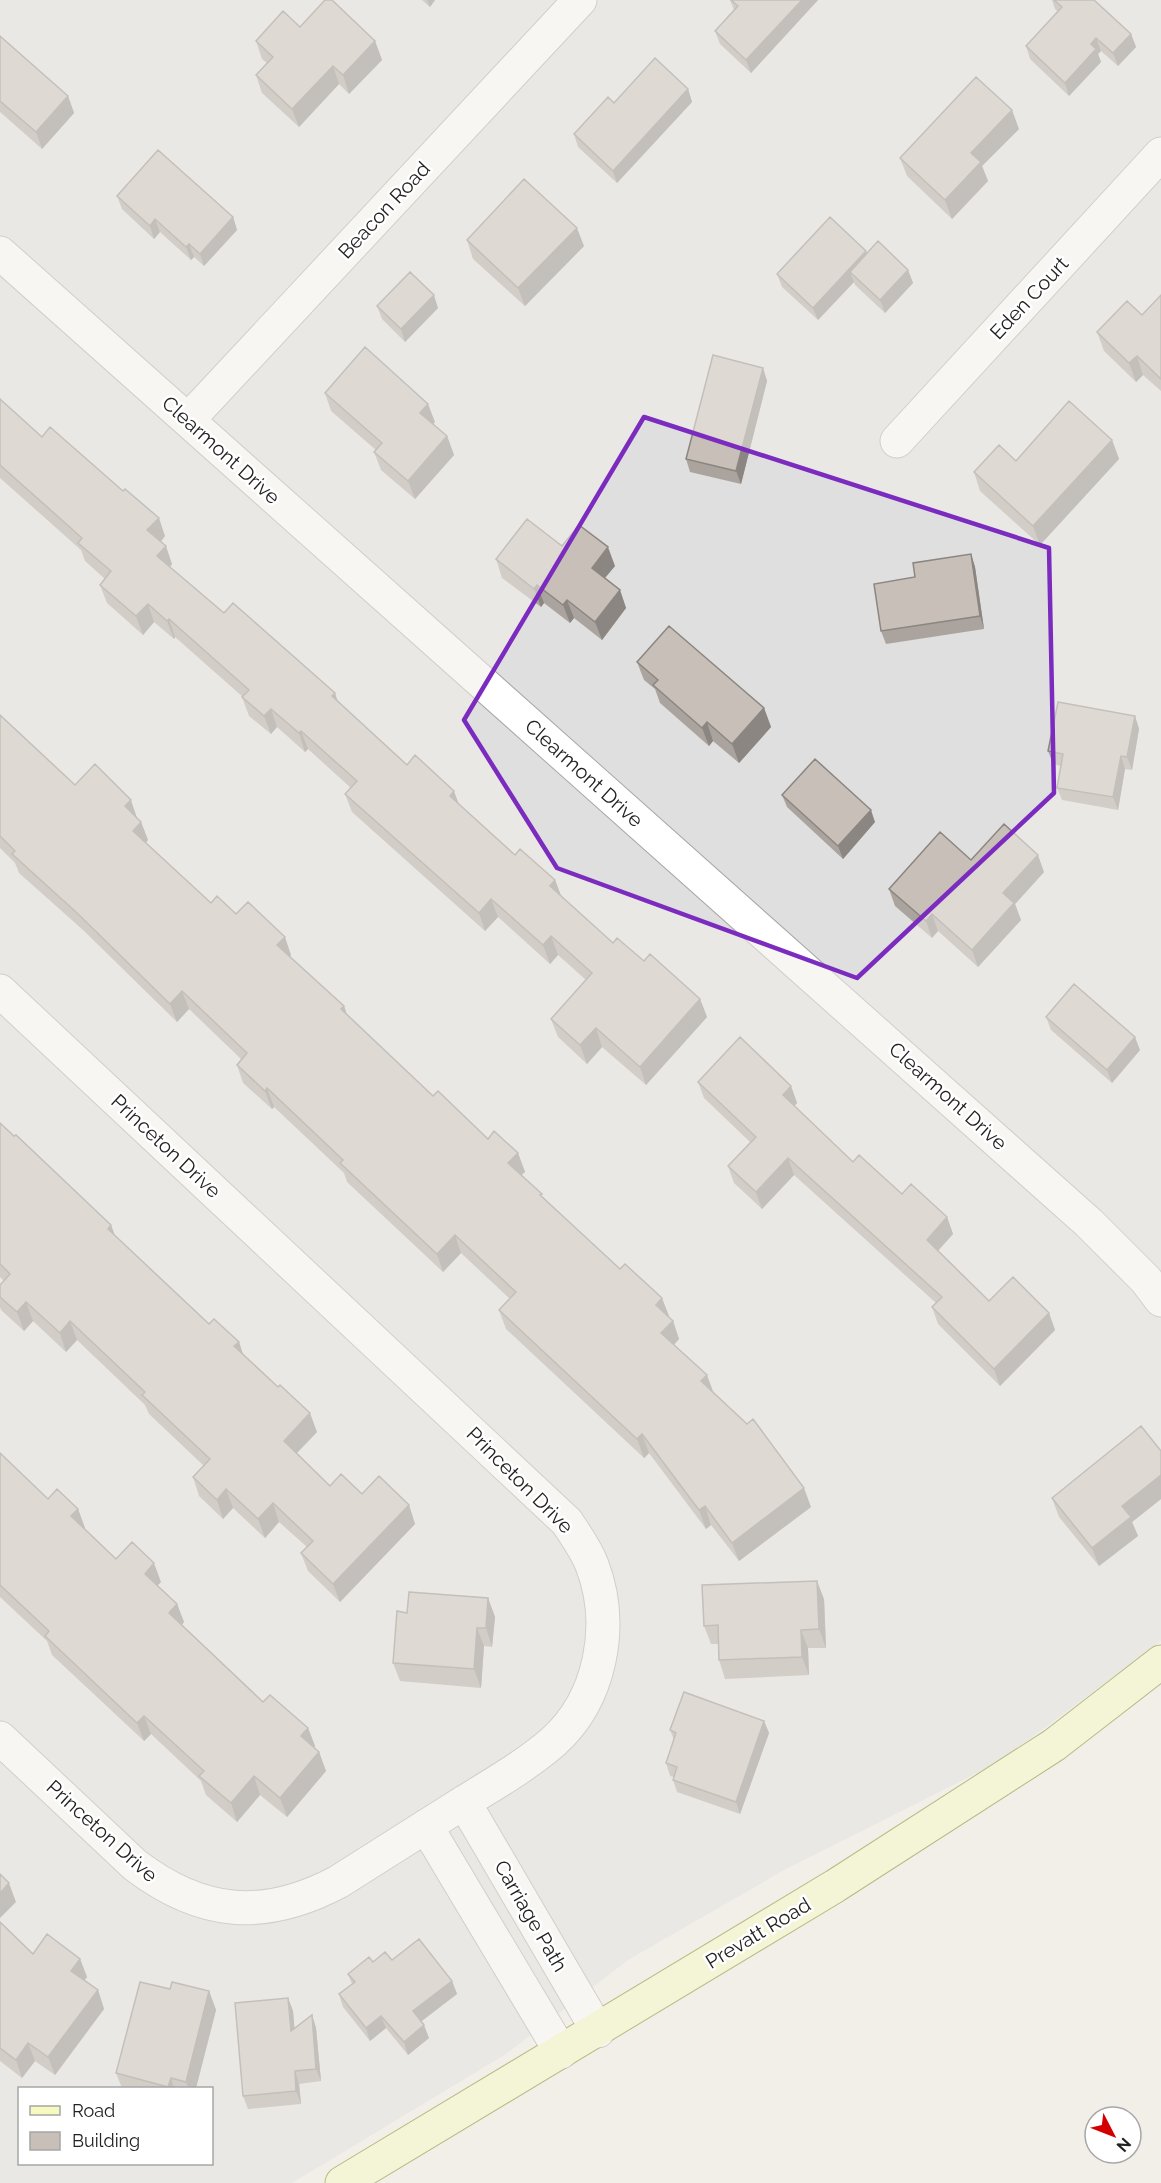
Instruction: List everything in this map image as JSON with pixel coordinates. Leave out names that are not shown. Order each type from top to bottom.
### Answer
[{"type":"street","name":"Beacon Road","points":[[188,420],[580,0]]},
{"type":"street","name":"Eden Court","points":[[897,441],[1161,154]]},
{"type":"street","name":"Clearmont Drive","points":[[0,253],[1089,1222],[1146,1280],[1161,1300]]},
{"type":"street","name":"Princeton Drive","points":[[0,991],[567,1522],[581,1542],[592,1565],[603,1614],[603,1639],[598,1667],[588,1694],[573,1719],[554,1741],[525,1763],[338,1882],[314,1895],[287,1904],[260,1908],[232,1908],[206,1903],[181,1894],[156,1881],[135,1865],[0,1738]]},
{"type":"street","name":"Prevatt Road","points":[[342,2183],[598,2031],[835,1886],[1054,1745],[1161,1662]]},
{"type":"street","name":"Carriage Path","points":[[464,1802],[598,2031]]},
{"type":"street","points":[[426,1826],[561,2052]]},
{"type":"highlighted area","points":[[644,417],[1049,548],[1054,793],[857,978],[557,868],[464,720]]},
{"type":"shaded area","points":[[0,0],[1161,0],[1161,1641],[999,1762],[786,1869],[628,1960],[506,2054],[292,2183],[0,2183]]},
{"type":"building","points":[[325,0],[332,0],[375,41],[343,75],[333,66],[292,109],[256,75],[273,57],[256,41],[283,11],[300,27]]},
{"type":"building","points":[[731,0],[802,0],[746,60],[715,31],[738,6]]},
{"type":"building","points":[[1054,0],[1094,0],[1131,34],[1113,53],[1096,38],[1091,44],[1096,49],[1065,83],[1026,46],[1062,7]]},
{"type":"building","points":[[0,36],[68,96],[36,132],[0,101]]},
{"type":"building","points":[[655,58],[688,89],[613,171],[574,134],[608,97],[614,103]]},
{"type":"building","points":[[976,77],[1012,110],[971,153],[981,162],[945,200],[900,158]]},
{"type":"building","points":[[158,150],[233,217],[200,254],[189,244],[186,247],[155,219],[150,226],[117,196]]},
{"type":"building","points":[[524,179],[577,228],[518,288],[467,240]]},
{"type":"building","points":[[830,217],[866,251],[813,308],[777,274]]},
{"type":"building","points":[[878,241],[908,270],[880,300],[850,272]]},
{"type":"building","points":[[410,272],[434,295],[401,329],[377,306]]},
{"type":"building","points":[[1161,295],[1161,379],[1137,356],[1129,363],[1097,332],[1127,301],[1142,315]]},
{"type":"building","points":[[365,347],[428,404],[420,413],[447,436],[408,481],[374,452],[382,443],[325,393]]},
{"type":"building","points":[[713,355],[763,368],[736,471],[686,459]]},
{"type":"building","points":[[0,399],[42,437],[50,427],[123,491],[125,489],[159,518],[147,530],[166,546],[157,556],[224,613],[233,603],[335,693],[332,696],[407,765],[415,755],[454,791],[450,796],[515,855],[520,849],[555,880],[550,886],[613,943],[617,938],[644,961],[650,954],[700,999],[640,1067],[596,1028],[580,1045],[551,1019],[592,973],[551,936],[543,945],[491,899],[479,913],[345,794],[357,781],[301,731],[299,733],[271,709],[264,716],[242,697],[249,690],[169,619],[167,621],[148,604],[136,616],[100,585],[111,571],[78,543],[82,538],[0,465]]},
{"type":"building","points":[[1069,401],[1112,440],[1033,526],[974,472],[999,445],[1016,461]]},
{"type":"building","points":[[527,519],[562,546],[579,525],[608,547],[592,568],[620,590],[595,622],[567,600],[563,605],[537,585],[534,589],[496,559]]},
{"type":"building","points":[[971,554],[980,616],[881,631],[874,584],[915,577],[913,563]]},
{"type":"building","points":[[669,626],[764,708],[732,744],[707,722],[702,728],[653,685],[658,680],[637,662]]},
{"type":"building","points":[[1058,702],[1135,716],[1127,757],[1121,756],[1113,797],[1057,788],[1063,754],[1048,751]]},
{"type":"building","points":[[0,715],[75,785],[95,764],[131,800],[125,806],[141,822],[133,831],[211,903],[217,896],[236,914],[248,902],[285,937],[277,945],[344,1006],[341,1009],[433,1096],[438,1091],[488,1139],[494,1131],[518,1153],[508,1163],[620,1269],[625,1264],[662,1298],[656,1305],[673,1321],[661,1333],[707,1375],[701,1381],[747,1424],[753,1419],[804,1488],[732,1543],[705,1506],[699,1510],[642,1434],[637,1439],[499,1310],[516,1292],[455,1235],[437,1254],[340,1163],[343,1160],[267,1088],[265,1091],[237,1065],[247,1053],[182,991],[170,1004],[76,912],[12,854],[15,851],[0,836]]},
{"type":"building","points":[[815,759],[871,810],[838,846],[782,795]]},
{"type":"building","points":[[1004,824],[1038,855],[1003,893],[1014,903],[972,950],[932,914],[926,921],[889,889],[940,832],[971,860]]},
{"type":"building","points":[[1074,984],[1135,1037],[1107,1070],[1046,1017]]},
{"type":"building","points":[[740,1037],[791,1086],[783,1095],[853,1162],[859,1155],[902,1194],[911,1184],[947,1217],[927,1240],[989,1301],[1013,1277],[1049,1313],[994,1369],[932,1307],[942,1297],[788,1158],[756,1192],[728,1166],[756,1137],[698,1082]]},
{"type":"building","points":[[0,1123],[14,1136],[16,1135],[111,1225],[108,1229],[209,1324],[214,1319],[239,1342],[234,1346],[310,1413],[284,1441],[330,1486],[341,1474],[362,1494],[379,1476],[409,1505],[333,1584],[301,1553],[313,1541],[273,1503],[258,1519],[226,1489],[217,1500],[193,1477],[210,1459],[142,1395],[145,1392],[70,1321],[60,1333],[26,1302],[17,1312],[0,1297],[0,1285],[10,1274],[0,1264]]},
{"type":"building","points":[[1141,1426],[1161,1451],[1161,1475],[1122,1506],[1131,1517],[1092,1548],[1052,1498]]},
{"type":"building","points":[[0,1453],[48,1499],[57,1489],[78,1509],[71,1516],[116,1559],[132,1542],[154,1563],[145,1574],[177,1604],[169,1613],[263,1702],[270,1695],[308,1728],[301,1736],[319,1752],[280,1798],[254,1776],[231,1803],[199,1776],[204,1771],[144,1716],[137,1723],[45,1636],[49,1631],[0,1585]]},
{"type":"building","points":[[817,1581],[819,1629],[801,1630],[802,1657],[719,1660],[718,1625],[704,1626],[702,1585]]},
{"type":"building","points":[[409,1592],[488,1598],[486,1628],[477,1628],[474,1669],[393,1663],[397,1611],[407,1613]]},
{"type":"building","points":[[684,1692],[764,1721],[736,1802],[673,1780],[677,1767],[666,1763],[676,1733],[670,1730]]},
{"type":"building","points":[[0,1874],[9,1883],[0,1893]]},
{"type":"building","points":[[0,1922],[33,1954],[47,1934],[80,1959],[71,1971],[98,1990],[48,2057],[28,2043],[16,2060],[0,2048]]},
{"type":"building","points":[[419,1939],[452,1981],[413,2011],[424,2025],[404,2042],[381,2016],[366,2028],[339,1994],[355,1982],[348,1974],[369,1957],[373,1962],[385,1952],[392,1960]]},
{"type":"building","points":[[140,1982],[170,1989],[172,1982],[209,1991],[186,2082],[171,2078],[168,2087],[116,2073]]},
{"type":"building","points":[[288,1998],[291,2031],[312,2015],[316,2069],[295,2071],[296,2091],[243,2096],[235,2003]]}]
